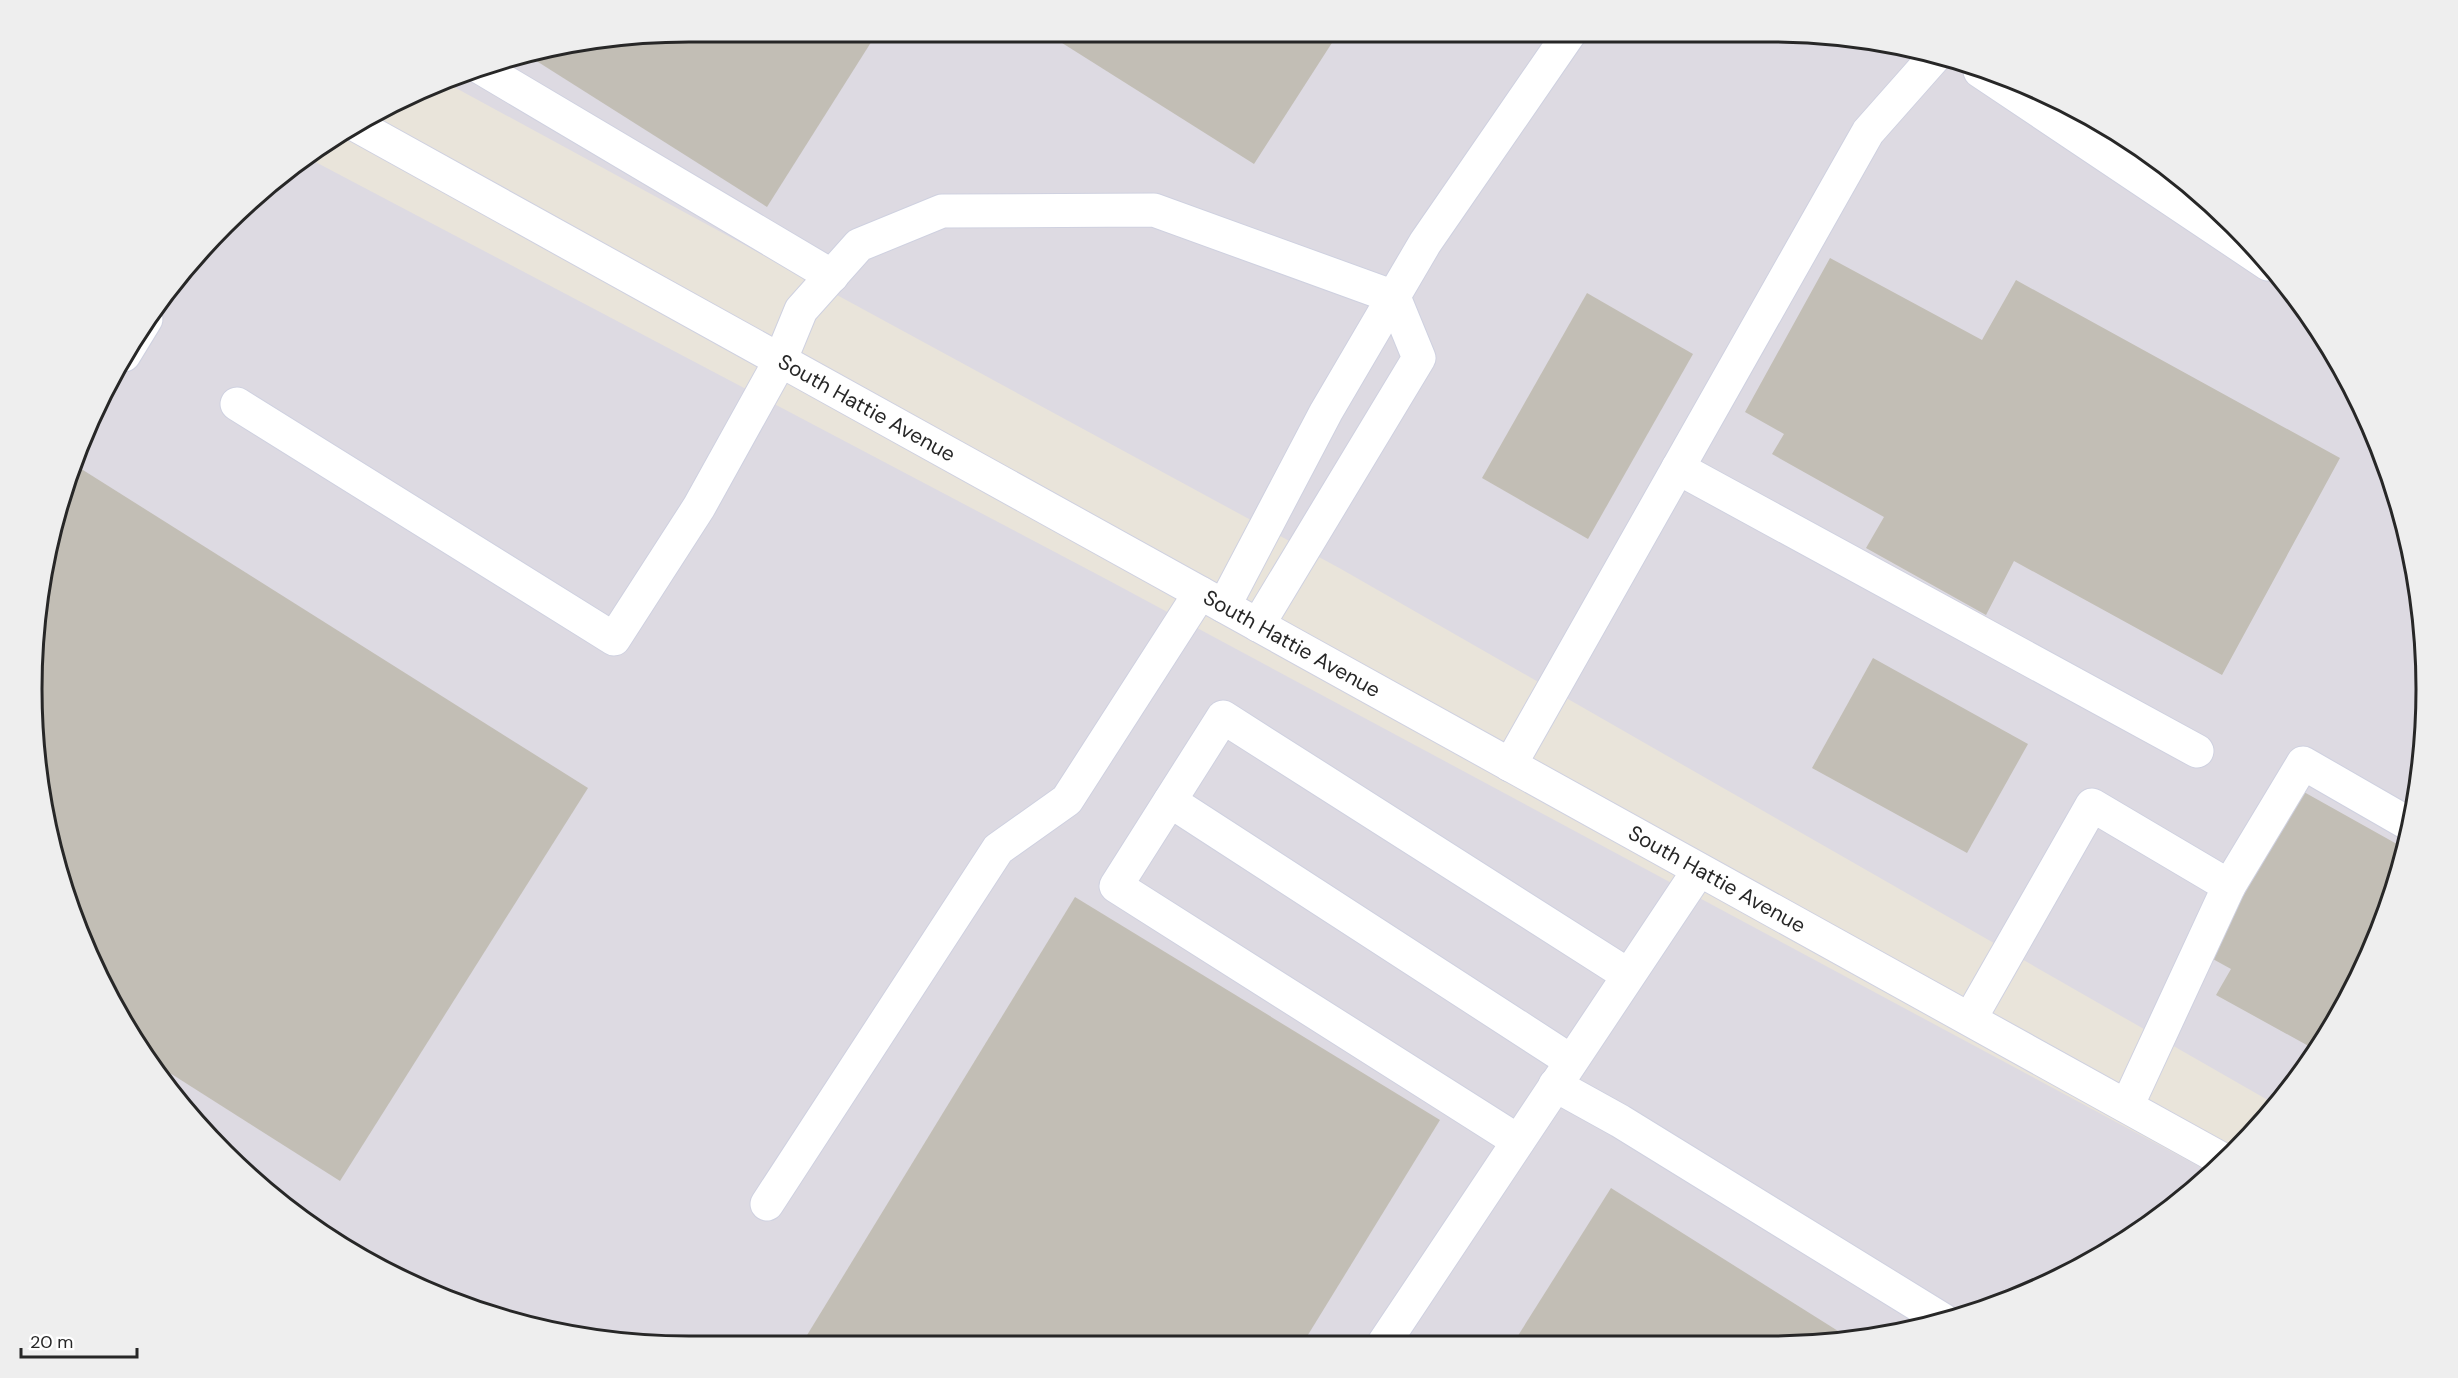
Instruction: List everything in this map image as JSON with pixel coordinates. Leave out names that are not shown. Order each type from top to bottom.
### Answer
[{"type":"street","points":[[767,1204],[998,849],[1067,800],[1212,600],[1425,243],[1563,42]]},
{"type":"street","points":[[1510,765],[1868,132],[1930,62]]},
{"type":"street","points":[[490,73],[832,276]]},
{"type":"street","points":[[2001,85],[2237,243]]},
{"type":"street","name":"South Hattie Avenue","points":[[365,129],[2216,1156]]},
{"type":"street","points":[[237,404],[614,639],[699,507],[780,361],[801,310],[859,245],[942,211],[1154,210],[1394,297],[1419,358],[1258,625]]},
{"type":"street","points":[[1678,468],[2197,751]]},
{"type":"street","points":[[1518,1141],[1116,886],[1223,717],[1628,975]]},
{"type":"street","points":[[2127,1106],[2229,886],[2303,763],[2403,820]]},
{"type":"street","points":[[1170,801],[1563,1073],[1620,1121],[1934,1314]]},
{"type":"street","points":[[1970,1019],[2092,805],[2229,886]]},
{"type":"street","points":[[1388,1336],[1699,870]]},
{"type":"shaded area","points":[[1769,42],[1811,43],[1895,54],[1977,76],[2017,91],[2093,129],[2128,151],[2196,203],[2226,232],[2255,262],[2307,330],[2349,403],[2367,441],[2382,481],[2404,563],[2415,647],[2415,731],[2410,773],[2404,815],[2382,897],[2367,937],[2329,1012],[2307,1048],[2268,1100],[1341,569],[453,86],[481,76],[563,54],[647,43]]},
{"type":"shaded area","points":[[315,162],[1106,579],[2203,1169],[2163,1202],[2128,1227],[2055,1269],[2017,1287],[1977,1302],[1895,1324],[1811,1335],[689,1336],[647,1335],[563,1324],[481,1302],[403,1269],[330,1227],[262,1175],[203,1116],[151,1048],[109,975],[91,937],[64,856],[54,815],[43,731],[43,647],[54,563],[76,481],[91,441],[129,365],[176,295],[203,262],[262,203]]},
{"type":"building","points":[[871,42],[767,207],[536,61],[563,54],[647,43]]},
{"type":"building","points":[[1061,42],[1332,42],[1254,164]]},
{"type":"building","points":[[1830,258],[1982,340],[2016,280],[2340,458],[2222,675],[2014,561],[1986,615],[1866,548],[1884,517],[1772,454],[1784,434],[1745,412]]},
{"type":"building","points":[[1587,293],[1693,354],[1588,539],[1482,478]]},
{"type":"building","points":[[81,469],[588,788],[340,1181],[168,1072],[129,1012],[109,975],[76,897],[54,815],[43,731],[42,689],[43,647],[54,563]]},
{"type":"building","points":[[1873,658],[2028,744],[1967,853],[1812,768]]},
{"type":"building","points":[[2295,787],[2397,844],[2382,897],[2367,937],[2349,975],[2308,1046],[2216,995],[2231,969],[2202,953]]},
{"type":"building","points":[[1075,897],[1440,1120],[1307,1336],[807,1336]]},
{"type":"building","points":[[1611,1188],[1839,1332],[1769,1336],[1518,1336]]}]
